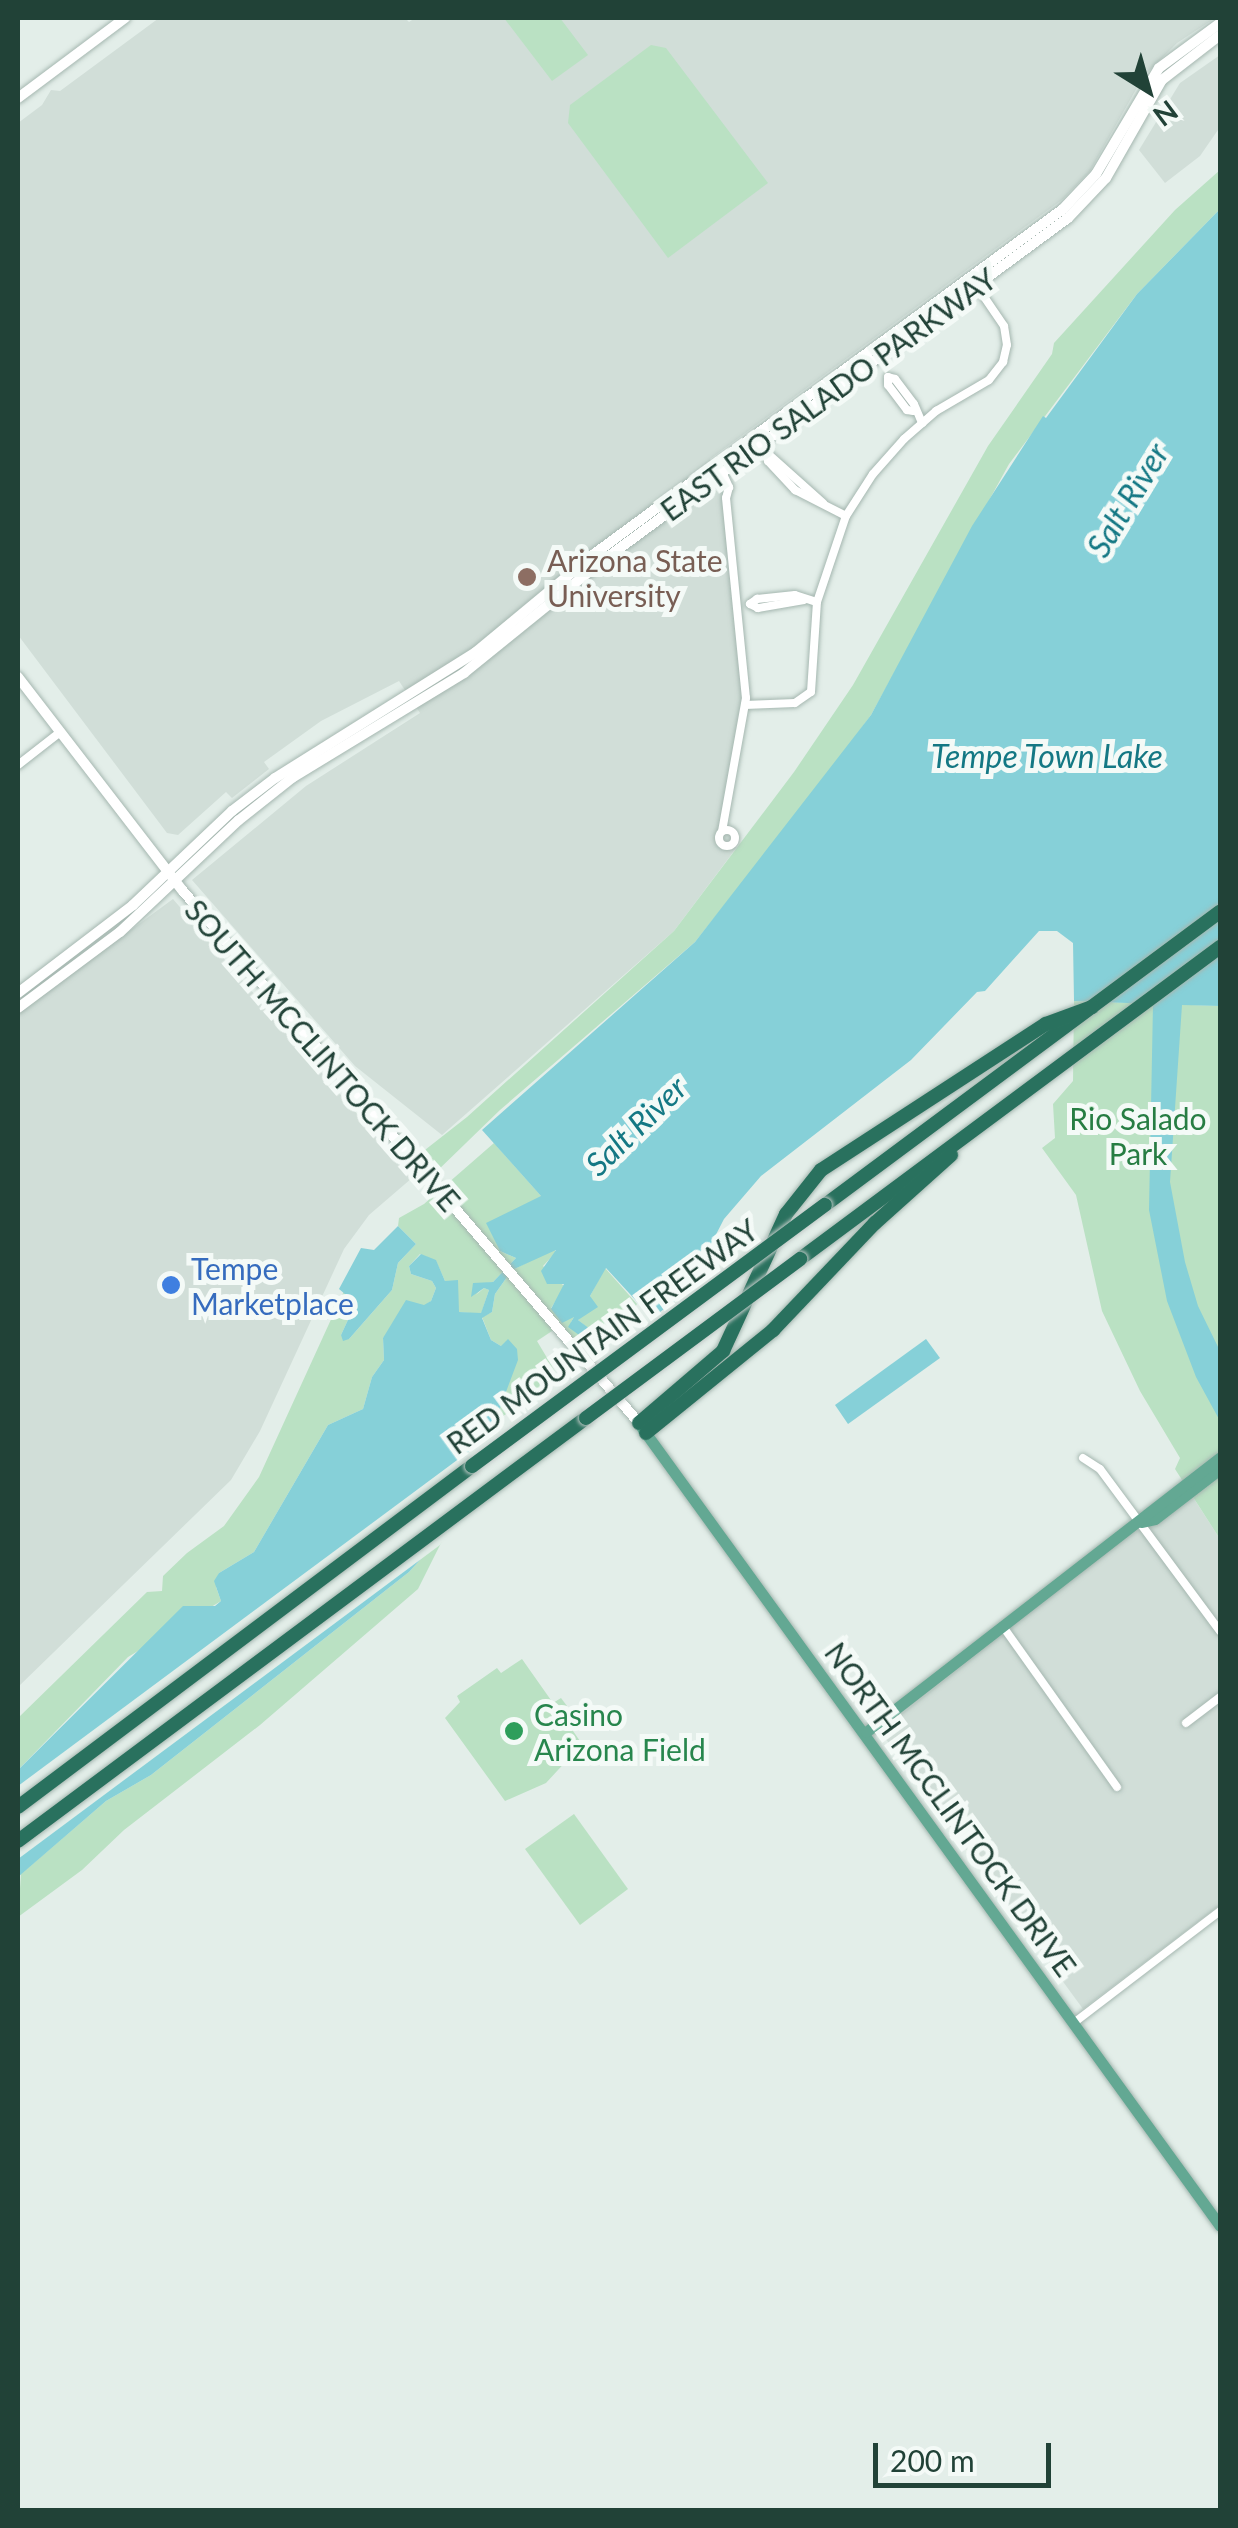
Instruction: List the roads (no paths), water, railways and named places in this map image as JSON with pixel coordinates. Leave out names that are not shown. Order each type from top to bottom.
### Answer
[{"type":"highway","points":[[642,1428],[723,1351],[786,1214],[821,1170],[1092,1008],[1220,912]]},
{"type":"highway","name":"RED MOUNTAIN FREEWAY","points":[[18,1841],[1220,947]]},
{"type":"highway","name":"RED MOUNTAIN FREEWAY","points":[[18,1807],[825,1205],[1060,1024]]},
{"type":"highway","points":[[642,1428],[773,1330],[875,1223],[950,1158],[960,1140]]},
{"type":"main road","points":[[18,98],[126,18]]},
{"type":"main road","name":"EAST RIO SALADO PARKWAY","points":[[18,1008],[120,932],[239,820],[292,778],[464,674],[579,578],[876,359],[1079,195],[1152,76],[1180,50],[1220,23]]},
{"type":"main road","name":"EAST RIO SALADO PARKWAY","points":[[18,993],[134,905],[274,778],[466,659],[572,570],[761,444],[1091,197],[1162,80],[1220,36]]},
{"type":"main road","name":"SOUTH MCCLINTOCK DRIVE","points":[[18,678],[176,883],[642,1428]]},
{"type":"main road","name":"NORTH MCCLINTOCK DRIVE","points":[[642,1428],[866,1732],[1220,2226]]},
{"type":"main road","points":[[866,1732],[1220,1457]]},
{"type":"main road","points":[[1141,1522],[1155,1519],[1220,1469]]},
{"type":"street","points":[[746,705],[795,703],[811,692],[817,602],[846,516],[880,465],[922,423],[989,380],[1004,360],[1006,330],[974,281]]},
{"type":"street","points":[[876,359],[914,404],[922,423]]},
{"type":"street","points":[[761,444],[823,504],[846,516]]},
{"type":"street","points":[[722,472],[730,487],[726,498],[746,705],[722,831]]},
{"type":"street","points":[[737,605],[758,608],[804,600],[817,602]]},
{"type":"street","points":[[18,765],[59,733]]},
{"type":"street","points":[[1083,1458],[1100,1469],[1220,1632]]},
{"type":"street","points":[[1004,1628],[1117,1787]]},
{"type":"street","points":[[1186,1723],[1220,1696]]},
{"type":"street","points":[[1074,2022],[1220,1911]]},
{"type":"water","name":"Tempe Town Lake","points":[[1220,209],[1220,1006],[1182,1005],[1170,1182],[1198,1306],[1220,1351],[1220,1421],[1196,1377],[1167,1301],[1149,1210],[1153,1004],[1074,1001],[1073,943],[1057,931],[1039,931],[985,991],[977,992],[911,1060],[761,1176],[724,1219],[708,1250],[686,1270],[687,1292],[652,1318],[606,1268],[590,1296],[598,1307],[578,1320],[590,1329],[579,1335],[568,1327],[574,1317],[562,1323],[551,1309],[564,1284],[547,1284],[541,1271],[556,1250],[512,1270],[495,1294],[492,1312],[482,1318],[491,1340],[501,1346],[508,1339],[517,1349],[518,1360],[498,1413],[495,1459],[448,1529],[409,1572],[151,1775],[106,1801],[18,1877],[18,1770],[183,1606],[215,1606],[221,1601],[214,1581],[219,1573],[254,1552],[328,1425],[363,1409],[372,1377],[384,1360],[383,1338],[406,1300],[424,1305],[431,1301],[436,1288],[432,1281],[411,1274],[409,1266],[421,1254],[436,1260],[445,1281],[458,1280],[459,1312],[481,1313],[489,1290],[484,1288],[471,1297],[473,1283],[493,1282],[516,1258],[500,1251],[486,1223],[541,1196],[482,1130],[695,942],[871,715],[972,526],[1043,416],[1046,418],[1137,294]]},
{"type":"water","points":[[398,1226],[416,1244],[398,1263],[392,1290],[343,1341],[341,1335],[353,1309],[351,1299],[339,1289],[361,1248],[374,1250]]},
{"type":"water","points":[[926,1339],[940,1358],[848,1424],[835,1405]]},
{"type":"place","name":"Arizona State University","points":[[527,577]]},
{"type":"place","name":"Tempe Marketplace","points":[[171,1285]]},
{"type":"place","name":"Casino Arizona Field","points":[[514,1731]]},
{"type":"water label","name":"Salt River","points":[[1128,500]]},
{"type":"water label","name":"Salt River","points":[[636,1126]]},
{"type":"park label","name":"Rio Salado Park","points":[[1138,1135]]}]
